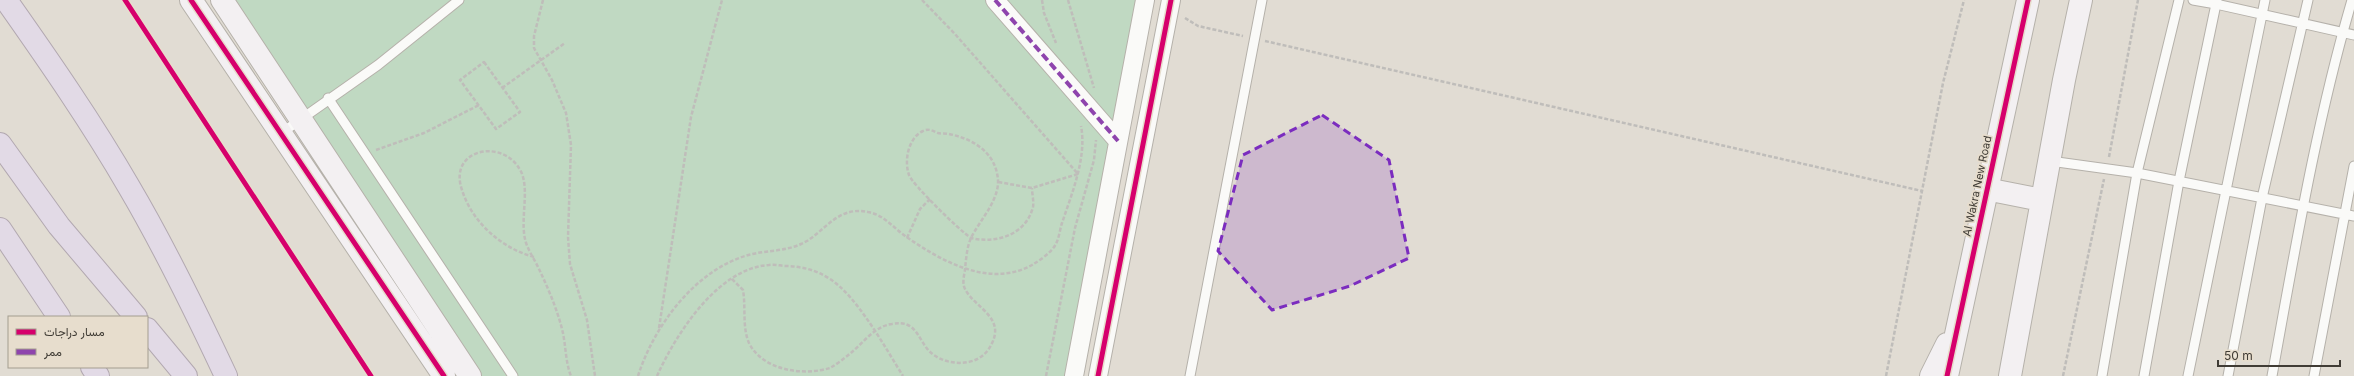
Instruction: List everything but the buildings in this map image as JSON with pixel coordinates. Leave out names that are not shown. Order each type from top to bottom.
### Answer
[{"type":"highway","points":[[6,0],[93,127],[130,188],[178,276],[226,376]]},
{"type":"highway","points":[[0,144],[59,226],[135,316]]},
{"type":"highway","points":[[0,229],[58,316]]},
{"type":"highway","points":[[148,330],[186,376]]},
{"type":"street","points":[[191,0],[444,376]]},
{"type":"street","points":[[222,0],[470,376]]},
{"type":"street","points":[[995,0],[1118,141]]},
{"type":"street","points":[[1074,376],[1145,0]]},
{"type":"street","name":"Al Wakra New Road","points":[[1947,376],[1986,189],[2028,0]]},
{"type":"street","points":[[2010,376],[2042,200],[2081,0]]},
{"type":"street","points":[[1098,376],[1170,4]]},
{"type":"street","points":[[1986,189],[2042,200]]},
{"type":"street","points":[[2022,376],[2038,292],[2038,226]]},
{"type":"street","points":[[1963,376],[1964,295]]},
{"type":"street","points":[[1931,376],[1958,326]]},
{"type":"lane","points":[[280,134],[328,98],[378,65],[460,0]]},
{"type":"lane","points":[[1190,376],[1262,0]]},
{"type":"lane","points":[[2102,376],[2137,173],[2179,0]]},
{"type":"lane","points":[[2194,0],[2216,2],[2261,14],[2354,35]]},
{"type":"lane","points":[[2188,376],[2265,0]]},
{"type":"lane","points":[[2228,376],[2262,198],[2308,0]]},
{"type":"lane","points":[[2272,376],[2303,206],[2343,32],[2352,0]]},
{"type":"lane","points":[[2144,376],[2179,182],[2216,2]]},
{"type":"lane","points":[[328,98],[513,376]]},
{"type":"lane","points":[[2050,161],[2137,173],[2354,216]]},
{"type":"lane","points":[[2314,376],[2343,214],[2354,166]]},
{"type":"path","points":[[542,0],[534,36],[534,48],[552,80],[566,113],[571,145],[568,237],[569,250],[572,271],[587,320],[595,376]]},
{"type":"path","points":[[659,329],[691,117],[722,0]]},
{"type":"path","points":[[924,0],[1078,174]]},
{"type":"path","points":[[1042,0],[1044,13],[1058,49]]},
{"type":"path","points":[[1068,0],[1094,90]]},
{"type":"path","points":[[1886,376],[1943,83],[1964,0]]},
{"type":"path","points":[[2063,376],[2106,169],[2138,0]]},
{"type":"path","points":[[1170,4],[1198,26],[1922,191]]},
{"type":"path","points":[[502,88],[540,59],[565,44]]},
{"type":"path","points":[[484,62],[520,112],[496,129],[479,105],[460,80],[484,62]]},
{"type":"path","points":[[365,154],[424,133],[479,105]]},
{"type":"path","points":[[1046,376],[1074,228],[1094,160],[1098,118]]},
{"type":"path","points":[[638,376],[645,355],[659,329],[685,297],[717,268],[746,256],[768,253],[802,244],[830,221],[849,213],[867,211],[882,217],[907,238],[947,262],[965,269],[1000,274],[1021,270],[1042,259],[1056,244],[1078,174],[1083,134],[1080,119]]},
{"type":"path","points":[[732,279],[743,290],[746,330],[750,344],[765,362],[781,370],[802,376],[828,369],[854,351],[874,331],[892,323],[909,326],[921,336],[929,351],[946,362],[962,363],[977,360],[988,350],[994,336],[993,319],[983,307],[971,297],[964,287],[965,269],[971,238],[994,198],[998,182],[991,157],[978,145],[966,138],[924,130],[911,144],[907,164],[909,176],[915,187],[930,199],[951,222],[971,238],[997,240],[1010,235],[1021,227],[1029,216],[1033,205],[1032,188]]},
{"type":"path","points":[[534,257],[517,253],[492,235],[466,205],[461,187],[460,174],[464,163],[472,154],[485,150],[500,153],[511,158],[520,169],[526,183],[522,215],[525,241],[534,257],[545,281],[562,329],[571,376]]},
{"type":"path","points":[[998,182],[1032,188],[1078,174]]},
{"type":"path","points":[[907,238],[920,209],[930,199]]},
{"type":"path","points":[[657,376],[676,341],[694,315],[715,292],[741,273],[768,265],[808,268],[831,280],[850,298],[874,331],[903,376]]},
{"type":"highlighted area","points":[[1322,115],[1389,160],[1409,258],[1350,286],[1272,310],[1218,251],[1243,155]]},
{"type":"green space","points":[[231,0],[1138,0],[1065,376],[479,376]]},
{"type":"marked path","points":[[995,0],[1118,141]]},
{"type":"cycle path","points":[[125,0],[371,376]]},
{"type":"cycle path","points":[[191,0],[444,376]]},
{"type":"cycle path","points":[[1098,376],[1171,0]]},
{"type":"cycle path","points":[[1947,376],[2028,0]]}]
